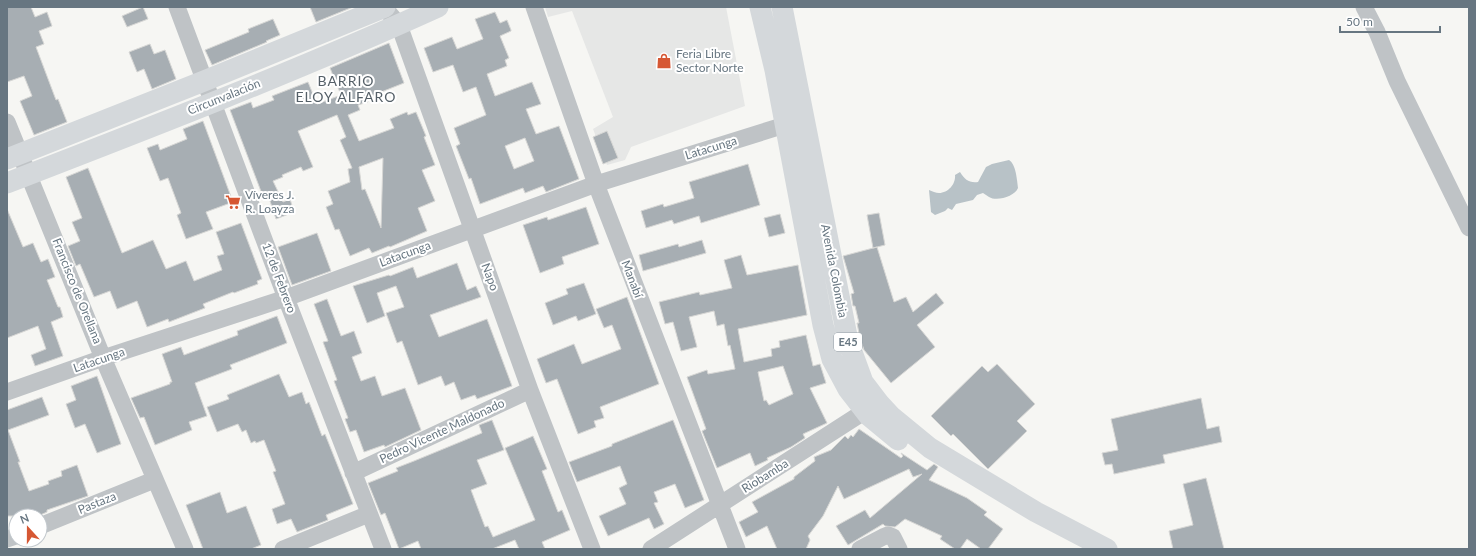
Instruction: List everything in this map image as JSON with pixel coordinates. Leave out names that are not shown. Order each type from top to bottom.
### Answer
[{"type":"main road","name":"Circunvalación","points":[[14,157],[384,7]]},
{"type":"main road","name":"Circunvalación","points":[[7,183],[212,103],[399,25],[438,7]]},
{"type":"main road","name":"Avenida Colombia","points":[[760,7],[795,124],[848,341],[872,407],[869,416],[921,459],[1010,512],[1084,549]]},
{"type":"main road","name":"Avenida Colombia","points":[[782,7],[795,124]]},
{"type":"main road","name":"Avenida Colombia","points":[[872,407],[891,416],[930,448],[1036,512],[1107,549]]},
{"type":"street","name":"12 de Febrero","points":[[177,7],[286,298],[383,549]]},
{"type":"street","name":"Napo","points":[[384,7],[399,25],[530,390],[592,549]]},
{"type":"street","name":"Manabí","points":[[534,7],[596,184],[737,549]]},
{"type":"street","points":[[1364,7],[1377,32],[1397,81],[1469,228]]},
{"type":"street","name":"Francisco de Orellana","points":[[7,122],[14,157],[30,175],[154,480],[185,549]]},
{"type":"street","name":"Latacunga","points":[[7,392],[104,358],[286,298],[596,184],[795,124]]},
{"type":"street","name":"Pedro Vicente Maldonado","points":[[353,473],[530,390]]},
{"type":"street","name":"Riobamba","points":[[651,549],[872,407]]},
{"type":"street","name":"Pastaza","points":[[48,523],[154,480]]},
{"type":"street","points":[[283,549],[369,514]]},
{"type":"street","points":[[860,549],[883,536],[888,535],[893,537],[899,549]]},
{"type":"shaded area","name":"Feria Libre Sector Norte","points":[[545,7],[726,7],[745,106],[631,147],[625,160],[607,165],[593,129],[613,117],[572,11],[548,17]]},
{"type":"shaded area","points":[[1009,160],[1015,169],[1018,188],[1010,196],[996,199],[983,193],[977,195],[973,200],[956,204],[952,210],[948,208],[945,211],[935,215],[931,212],[929,190],[942,193],[948,190],[953,185],[955,175],[960,172],[968,180],[978,182],[986,167]]},
{"type":"building","points":[[7,7],[31,7],[35,17],[47,12],[52,26],[39,31],[44,44],[36,47],[56,100],[58,99],[67,122],[34,135],[20,101],[32,96],[24,76],[7,82]]},
{"type":"building","points":[[143,7],[148,19],[127,27],[122,16]]},
{"type":"building","points":[[310,7],[353,7],[316,22]]},
{"type":"building","points":[[495,12],[500,23],[507,20],[511,31],[500,36],[509,58],[505,60],[507,66],[487,74],[495,96],[532,82],[541,104],[526,109],[536,134],[559,126],[579,179],[546,192],[543,186],[525,193],[523,188],[480,204],[471,178],[469,179],[456,146],[460,144],[454,128],[486,115],[476,87],[463,92],[453,65],[433,72],[424,48],[452,37],[457,49],[483,39],[475,19]],"holes":[[[525,138],[534,161],[514,169],[505,146]]]},
{"type":"building","points":[[273,19],[280,35],[212,65],[205,50],[249,32],[248,29]]},
{"type":"building","points":[[389,43],[404,83],[366,98],[368,102],[358,105],[360,110],[348,115],[359,141],[394,128],[390,119],[407,112],[408,115],[416,112],[426,136],[424,137],[435,165],[422,170],[435,201],[418,208],[427,231],[372,253],[369,248],[350,256],[339,229],[335,230],[326,207],[333,204],[328,191],[350,182],[348,169],[352,168],[340,140],[346,137],[337,115],[298,131],[313,167],[303,171],[301,167],[282,175],[283,177],[273,181],[283,202],[290,199],[294,212],[276,219],[267,192],[262,194],[230,110],[251,102],[253,108],[274,100],[272,96],[308,82],[317,104],[341,95],[330,68]],"holes":[[[383,158],[381,228],[365,189],[362,190],[359,167]]]},
{"type":"building","points":[[150,44],[154,54],[165,50],[176,79],[152,89],[144,69],[137,72],[129,52]]},
{"type":"building","points":[[203,121],[233,202],[206,212],[213,229],[186,239],[177,215],[181,213],[168,178],[160,181],[147,148],[158,144],[160,150],[187,139],[183,129]]},
{"type":"building","points":[[607,131],[618,158],[603,164],[593,137]]},
{"type":"building","points":[[748,164],[760,205],[701,223],[699,216],[674,224],[672,220],[646,228],[641,211],[663,204],[664,207],[694,198],[689,182]]},
{"type":"building","points":[[88,168],[122,253],[153,240],[166,269],[186,261],[194,281],[222,270],[217,256],[224,254],[216,232],[241,223],[262,279],[257,281],[258,284],[203,304],[205,308],[169,322],[168,319],[147,327],[137,301],[117,309],[110,291],[94,297],[80,264],[76,266],[68,246],[80,241],[72,222],[82,218],[66,177]]},
{"type":"building","points":[[586,207],[599,244],[562,257],[564,264],[540,273],[523,225],[547,217],[548,220]]},
{"type":"building","points":[[7,209],[23,247],[33,243],[41,262],[48,259],[55,277],[47,280],[58,307],[60,307],[63,317],[51,322],[63,356],[35,366],[31,355],[46,349],[38,326],[7,338]]},
{"type":"building","points":[[879,213],[885,245],[873,248],[867,215]]},
{"type":"building","points":[[780,214],[785,233],[769,237],[764,218]]},
{"type":"building","points":[[317,233],[331,271],[292,285],[278,247]]},
{"type":"building","points":[[702,240],[706,253],[643,271],[639,255],[678,244],[679,247]]},
{"type":"building","points":[[877,247],[894,302],[906,297],[913,312],[936,293],[944,303],[917,325],[935,347],[891,383],[864,350],[860,338],[857,323],[859,323],[855,306],[853,306],[851,294],[854,293],[843,256]]},
{"type":"building","points":[[741,255],[747,275],[798,265],[807,315],[738,329],[744,362],[772,356],[771,349],[780,347],[779,341],[806,335],[813,366],[820,364],[826,383],[810,388],[827,423],[803,434],[805,438],[755,466],[750,453],[717,468],[702,431],[706,429],[687,377],[707,370],[708,374],[735,369],[730,345],[728,346],[724,324],[717,326],[714,311],[689,317],[697,347],[681,351],[673,322],[665,324],[659,302],[699,292],[700,295],[732,288],[724,260]],"holes":[[[783,366],[793,394],[769,405],[766,400],[764,401],[758,372]]]},
{"type":"building","points":[[457,263],[467,290],[476,286],[481,297],[430,315],[439,337],[487,319],[512,386],[477,399],[475,395],[461,400],[454,382],[445,386],[441,376],[418,385],[402,341],[397,343],[386,313],[404,307],[396,286],[377,293],[385,316],[367,323],[353,286],[389,275],[390,276],[413,267],[417,278]]},
{"type":"building","points":[[584,283],[596,314],[578,321],[576,316],[553,325],[545,303],[568,294],[566,289]]},
{"type":"building","points":[[627,297],[659,384],[600,407],[604,418],[594,421],[596,427],[578,434],[557,379],[546,383],[537,359],[574,344],[582,364],[621,349],[612,325],[604,328],[596,309]]},
{"type":"building","points":[[327,299],[341,336],[354,331],[362,353],[352,357],[361,381],[375,376],[382,396],[405,388],[421,430],[385,447],[384,445],[364,452],[356,430],[350,432],[345,419],[348,418],[334,381],[337,380],[323,342],[328,341],[314,304]]},
{"type":"building","points":[[277,316],[287,343],[230,365],[232,369],[195,383],[207,416],[189,422],[192,430],[155,445],[144,417],[140,418],[131,398],[172,382],[162,354],[181,347],[184,355],[238,335],[237,331]]},
{"type":"building","points":[[997,364],[1035,404],[1017,421],[1027,431],[988,469],[953,434],[951,436],[931,416],[982,366],[988,372]]},
{"type":"building","points":[[279,374],[289,397],[302,392],[306,404],[309,402],[322,436],[325,434],[353,504],[326,515],[328,520],[297,532],[291,519],[277,524],[272,509],[285,504],[273,472],[276,471],[264,440],[251,443],[246,430],[242,432],[238,424],[217,432],[207,407],[229,399],[227,395]]},
{"type":"building","points":[[97,376],[121,444],[97,453],[85,424],[75,428],[66,404],[76,400],[71,386]]},
{"type":"building","points":[[42,397],[49,415],[8,430],[29,491],[49,484],[48,481],[62,476],[61,471],[77,465],[88,496],[48,510],[48,508],[8,508],[7,516],[7,410]]},
{"type":"building","points":[[1201,398],[1207,429],[1219,426],[1222,442],[1163,455],[1165,463],[1114,474],[1112,464],[1105,465],[1102,453],[1118,450],[1111,419]]},
{"type":"building","points":[[492,420],[504,450],[477,460],[487,484],[471,490],[485,527],[488,526],[493,537],[535,520],[505,448],[533,436],[547,469],[542,471],[558,512],[562,510],[570,530],[542,542],[545,549],[519,549],[515,540],[492,549],[421,549],[418,541],[399,549],[385,513],[381,515],[368,483],[398,471],[396,468],[482,433],[479,425]]},
{"type":"building","points":[[673,420],[704,500],[685,508],[675,484],[654,492],[658,502],[654,503],[664,524],[654,529],[649,518],[608,536],[599,516],[626,504],[619,488],[627,484],[620,466],[577,482],[569,462],[612,446],[612,444]]},
{"type":"building","points":[[859,429],[901,458],[903,456],[901,453],[927,470],[934,464],[938,467],[929,480],[967,498],[987,512],[984,515],[1003,529],[988,549],[981,549],[967,539],[960,549],[955,549],[940,539],[942,536],[905,519],[895,527],[885,526],[883,524],[848,545],[836,526],[865,510],[870,518],[922,474],[913,477],[909,469],[844,499],[838,486],[823,516],[808,536],[810,540],[806,549],[777,549],[767,526],[746,537],[739,522],[758,512],[752,502],[794,479],[794,477],[815,461],[814,457],[831,450],[845,436],[848,439],[851,435],[853,437]]},
{"type":"building","points":[[1206,478],[1224,549],[1173,549],[1169,531],[1193,525],[1183,484]]},
{"type":"building","points":[[220,492],[227,513],[246,506],[261,545],[251,549],[203,549],[186,505]]},
{"type":"place","name":"Feria Libre Sector Norte","points":[[664,61]]},
{"type":"place","name":"Víveres J. R. Loayza","points":[[233,202]]},
{"type":"district","name":"BARRIO ELOY ALFARO","points":[[346,90]]}]
